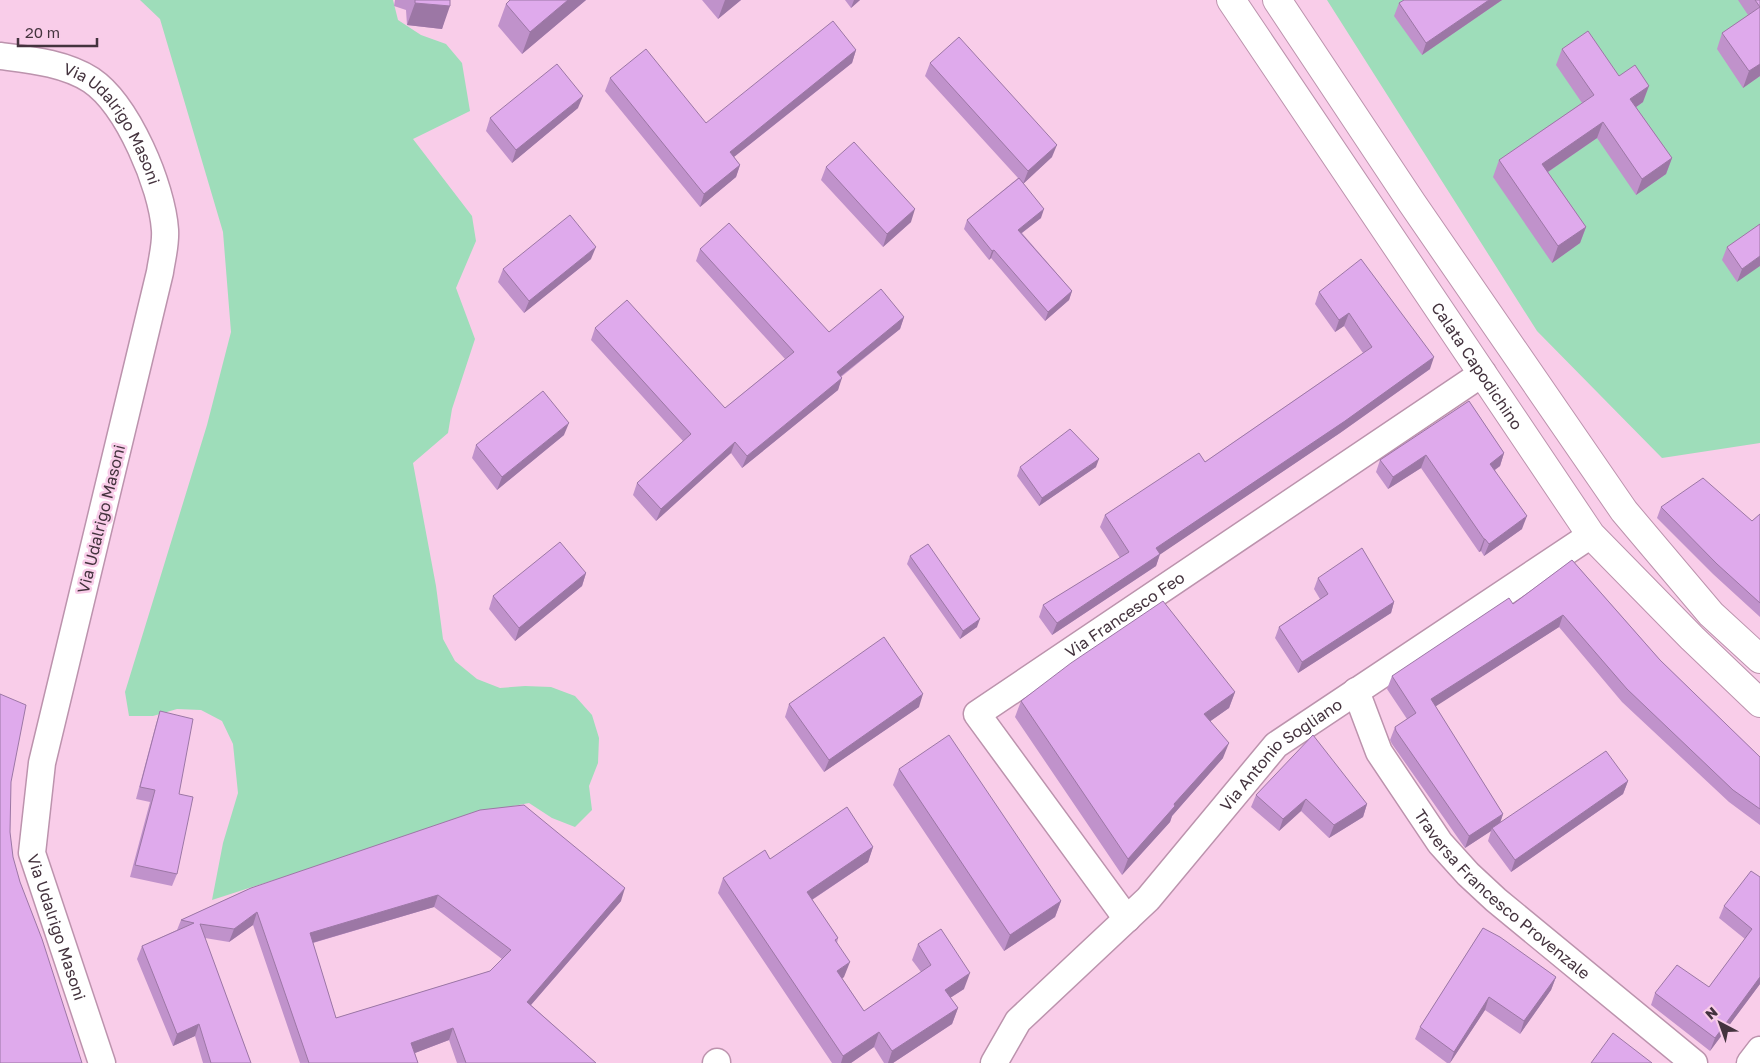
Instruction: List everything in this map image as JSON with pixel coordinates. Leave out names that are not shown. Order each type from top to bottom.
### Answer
[{"type":"main road","name":"Calata Capodichino","points":[[1231,0],[1591,535],[1760,704]]},
{"type":"main road","points":[[1277,0],[1412,203],[1624,511],[1711,614],[1760,659]]},
{"type":"main road","name":"Via Antonio Sogliano","points":[[1591,535],[1624,511]]},
{"type":"street","name":"Via Udalrigo Masoni","points":[[0,56],[61,66],[91,80],[108,97],[132,130],[147,165],[160,201],[165,231],[160,272],[42,763],[32,853],[102,1063]]},
{"type":"street","name":"Via Francesco Feo","points":[[1127,918],[977,714],[1483,373]]},
{"type":"street","name":"Via Antonio Sogliano","points":[[994,1063],[1018,1022],[1148,899],[1276,745],[1591,535]]},
{"type":"street","name":"Traversa Francesco Provenzale","points":[[1356,691],[1379,752],[1440,843],[1468,874],[1496,900],[1694,1063]]},
{"type":"street","points":[[1750,1063],[1760,1050]]},
{"type":"green space","points":[[140,0],[393,0],[398,20],[421,35],[446,44],[462,63],[470,111],[413,139],[472,216],[476,241],[456,288],[475,339],[452,409],[448,433],[413,463],[436,586],[443,639],[455,661],[477,679],[500,688],[525,686],[551,687],[575,696],[592,715],[599,738],[598,763],[589,786],[592,810],[575,827],[552,818],[529,803],[488,811],[212,900],[223,843],[238,793],[233,744],[222,721],[201,710],[177,709],[153,716],[129,716],[125,692],[207,425],[231,332],[223,232],[160,19]]},
{"type":"green space","points":[[1327,0],[1760,0],[1760,443],[1662,458],[1537,331]]},
{"type":"building","points":[[415,0],[450,0],[450,6],[415,3]]},
{"type":"building","points":[[510,0],[568,0],[530,32],[506,4]]},
{"type":"building","points":[[1404,0],[1489,0],[1426,43],[1399,3]]},
{"type":"building","points":[[1755,0],[1760,0],[1760,7]]},
{"type":"building","points":[[1760,7],[1760,64],[1749,71],[1722,33]]},
{"type":"building","points":[[833,21],[856,50],[730,152],[740,165],[704,194],[610,78],[646,49],[706,123]]},
{"type":"building","points":[[1588,31],[1619,76],[1635,65],[1649,86],[1630,99],[1672,158],[1642,179],[1603,122],[1542,164],[1586,227],[1558,246],[1499,160],[1594,95],[1562,49]]},
{"type":"building","points":[[959,37],[1057,145],[1028,171],[930,63]]},
{"type":"building","points":[[557,64],[583,96],[516,150],[490,118]]},
{"type":"building","points":[[854,142],[915,209],[887,234],[826,167]]},
{"type":"building","points":[[1019,178],[1044,209],[1018,230],[1072,291],[1048,312],[994,250],[992,251],[967,220]]},
{"type":"building","points":[[570,215],[596,247],[529,301],[503,269]]},
{"type":"building","points":[[729,223],[829,332],[881,289],[904,317],[837,372],[842,378],[747,456],[735,442],[661,509],[637,483],[691,434],[595,328],[627,300],[725,408],[794,352],[700,249]]},
{"type":"building","points":[[1760,224],[1760,256],[1742,269],[1727,247]]},
{"type":"building","points":[[1361,259],[1434,357],[1345,421],[1156,548],[1160,554],[1057,623],[1043,605],[1129,552],[1105,515],[1199,453],[1205,462],[1372,347],[1349,313],[1339,320],[1319,292]]},
{"type":"building","points":[[543,391],[569,423],[502,477],[476,445]]},
{"type":"building","points":[[1469,401],[1504,453],[1490,464],[1527,516],[1489,544],[1426,455],[1393,477],[1380,460]]},
{"type":"building","points":[[1070,429],[1099,459],[1042,498],[1020,467]]},
{"type":"building","points":[[1703,478],[1752,521],[1760,514],[1760,603],[1717,564],[1661,507]]},
{"type":"building","points":[[560,542],[586,573],[519,628],[493,596]]},
{"type":"building","points":[[928,544],[980,619],[963,631],[910,556]]},
{"type":"building","points":[[1362,548],[1394,602],[1302,662],[1279,627],[1328,594],[1318,578]]},
{"type":"building","points":[[1572,560],[1660,660],[1760,757],[1760,809],[1733,790],[1627,689],[1563,615],[1431,699],[1503,814],[1469,836],[1396,731],[1395,727],[1416,713],[1392,676],[1509,598],[1513,604]]},
{"type":"building","points":[[1163,601],[1235,692],[1204,714],[1229,743],[1128,859],[1021,701],[1071,663]]},
{"type":"building","points":[[884,637],[923,694],[829,760],[789,704]]},
{"type":"building","points":[[0,694],[26,705],[11,782],[10,832],[13,857],[82,1063],[0,1063]]},
{"type":"building","points":[[160,711],[193,719],[179,794],[193,797],[177,874],[135,865],[155,790],[140,787]]},
{"type":"building","points":[[949,735],[1061,901],[1010,935],[899,769]]},
{"type":"building","points":[[1313,735],[1367,804],[1334,825],[1306,799],[1283,819],[1256,795]]},
{"type":"building","points":[[1606,751],[1628,781],[1515,860],[1492,828]]},
{"type":"building","points":[[524,805],[625,888],[527,1002],[596,1063],[466,1063],[453,1028],[411,1043],[418,1063],[309,1063],[257,912],[234,929],[200,924],[251,1063],[211,1063],[199,1024],[177,1034],[142,946],[194,923],[181,920],[251,888],[480,810]],"holes":[[[438,895],[511,950],[490,971],[336,1018],[310,933]]]},
{"type":"building","points":[[847,807],[873,847],[807,892],[838,938],[835,940],[850,962],[837,971],[864,1011],[931,965],[918,944],[941,929],[970,973],[945,990],[958,1008],[892,1051],[879,1032],[843,1056],[723,878],[765,850],[770,859]]},
{"type":"building","points":[[1751,871],[1760,877],[1760,977],[1715,1038],[1655,993],[1677,965],[1709,987],[1752,929],[1724,906]]},
{"type":"building","points":[[1483,928],[1500,937],[1556,977],[1524,1021],[1489,997],[1454,1052],[1420,1027]]},
{"type":"building","points":[[1613,1033],[1652,1063],[1591,1063]]}]
